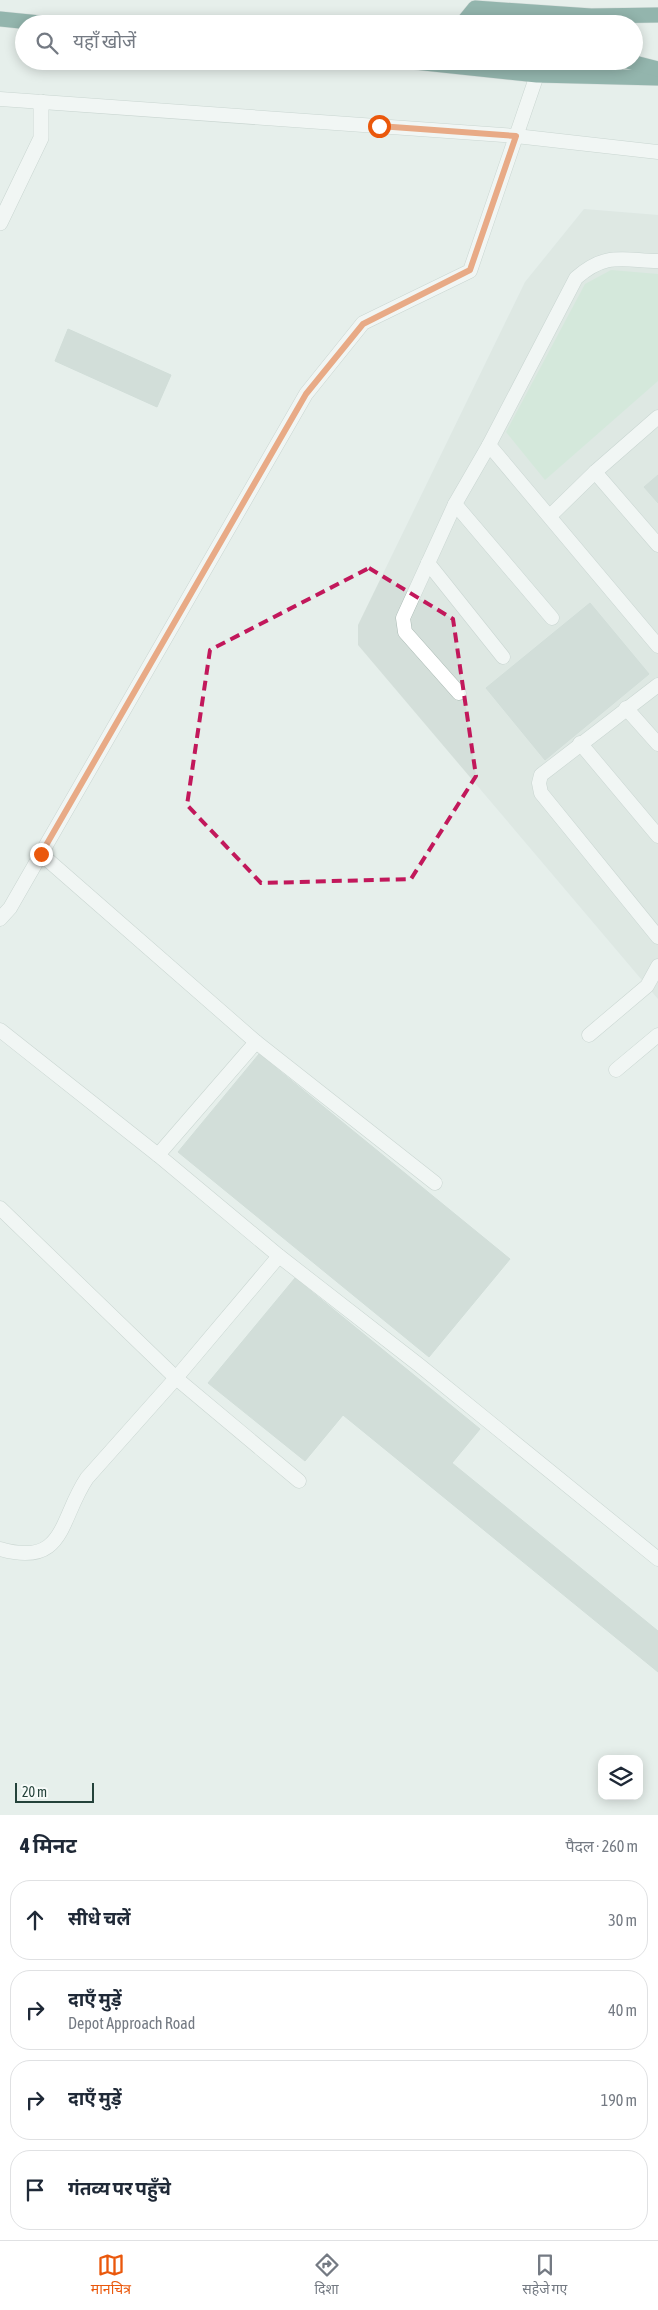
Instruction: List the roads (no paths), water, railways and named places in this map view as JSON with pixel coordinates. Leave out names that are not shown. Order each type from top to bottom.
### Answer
[{"type":"highway","points":[[469,15],[475,8],[576,15]]},
{"type":"highway","points":[[643,15],[658,15]]},
{"type":"highway","points":[[0,18],[15,20]]},
{"type":"highway","points":[[643,65],[658,69]]},
{"type":"highway","points":[[489,70],[536,75],[658,78]]},
{"type":"street","points":[[0,223],[41,138],[41,102]]},
{"type":"lane","points":[[0,919],[10,908],[306,394],[363,324],[470,270],[536,75]]},
{"type":"lane","points":[[0,99],[516,136],[658,152]]},
{"type":"lane","points":[[459,693],[405,632],[403,626],[404,612],[455,504],[489,445],[576,278],[588,267],[604,260],[658,261]]},
{"type":"lane","points":[[550,516],[595,472],[658,417]]},
{"type":"lane","points":[[489,445],[658,646]]},
{"type":"lane","points":[[595,472],[658,545]]},
{"type":"lane","points":[[455,504],[552,618]]},
{"type":"lane","points":[[428,563],[503,657]]},
{"type":"lane","points":[[658,685],[541,774],[539,788],[658,937]]},
{"type":"lane","points":[[626,708],[658,744]]},
{"type":"lane","points":[[580,743],[658,836]]},
{"type":"lane","points":[[41,854],[256,1042],[435,1183]]},
{"type":"lane","points":[[589,1035],[647,986],[658,966]]},
{"type":"lane","points":[[0,1030],[158,1155],[279,1256],[419,1365],[658,1559]]},
{"type":"lane","points":[[616,1070],[658,1035]]},
{"type":"lane","points":[[158,1155],[256,1042]]},
{"type":"lane","points":[[0,1208],[176,1378],[299,1480]]},
{"type":"lane","points":[[0,1549],[22,1554],[39,1552],[50,1547],[59,1537],[76,1494],[87,1478],[176,1378],[279,1256]]}]
